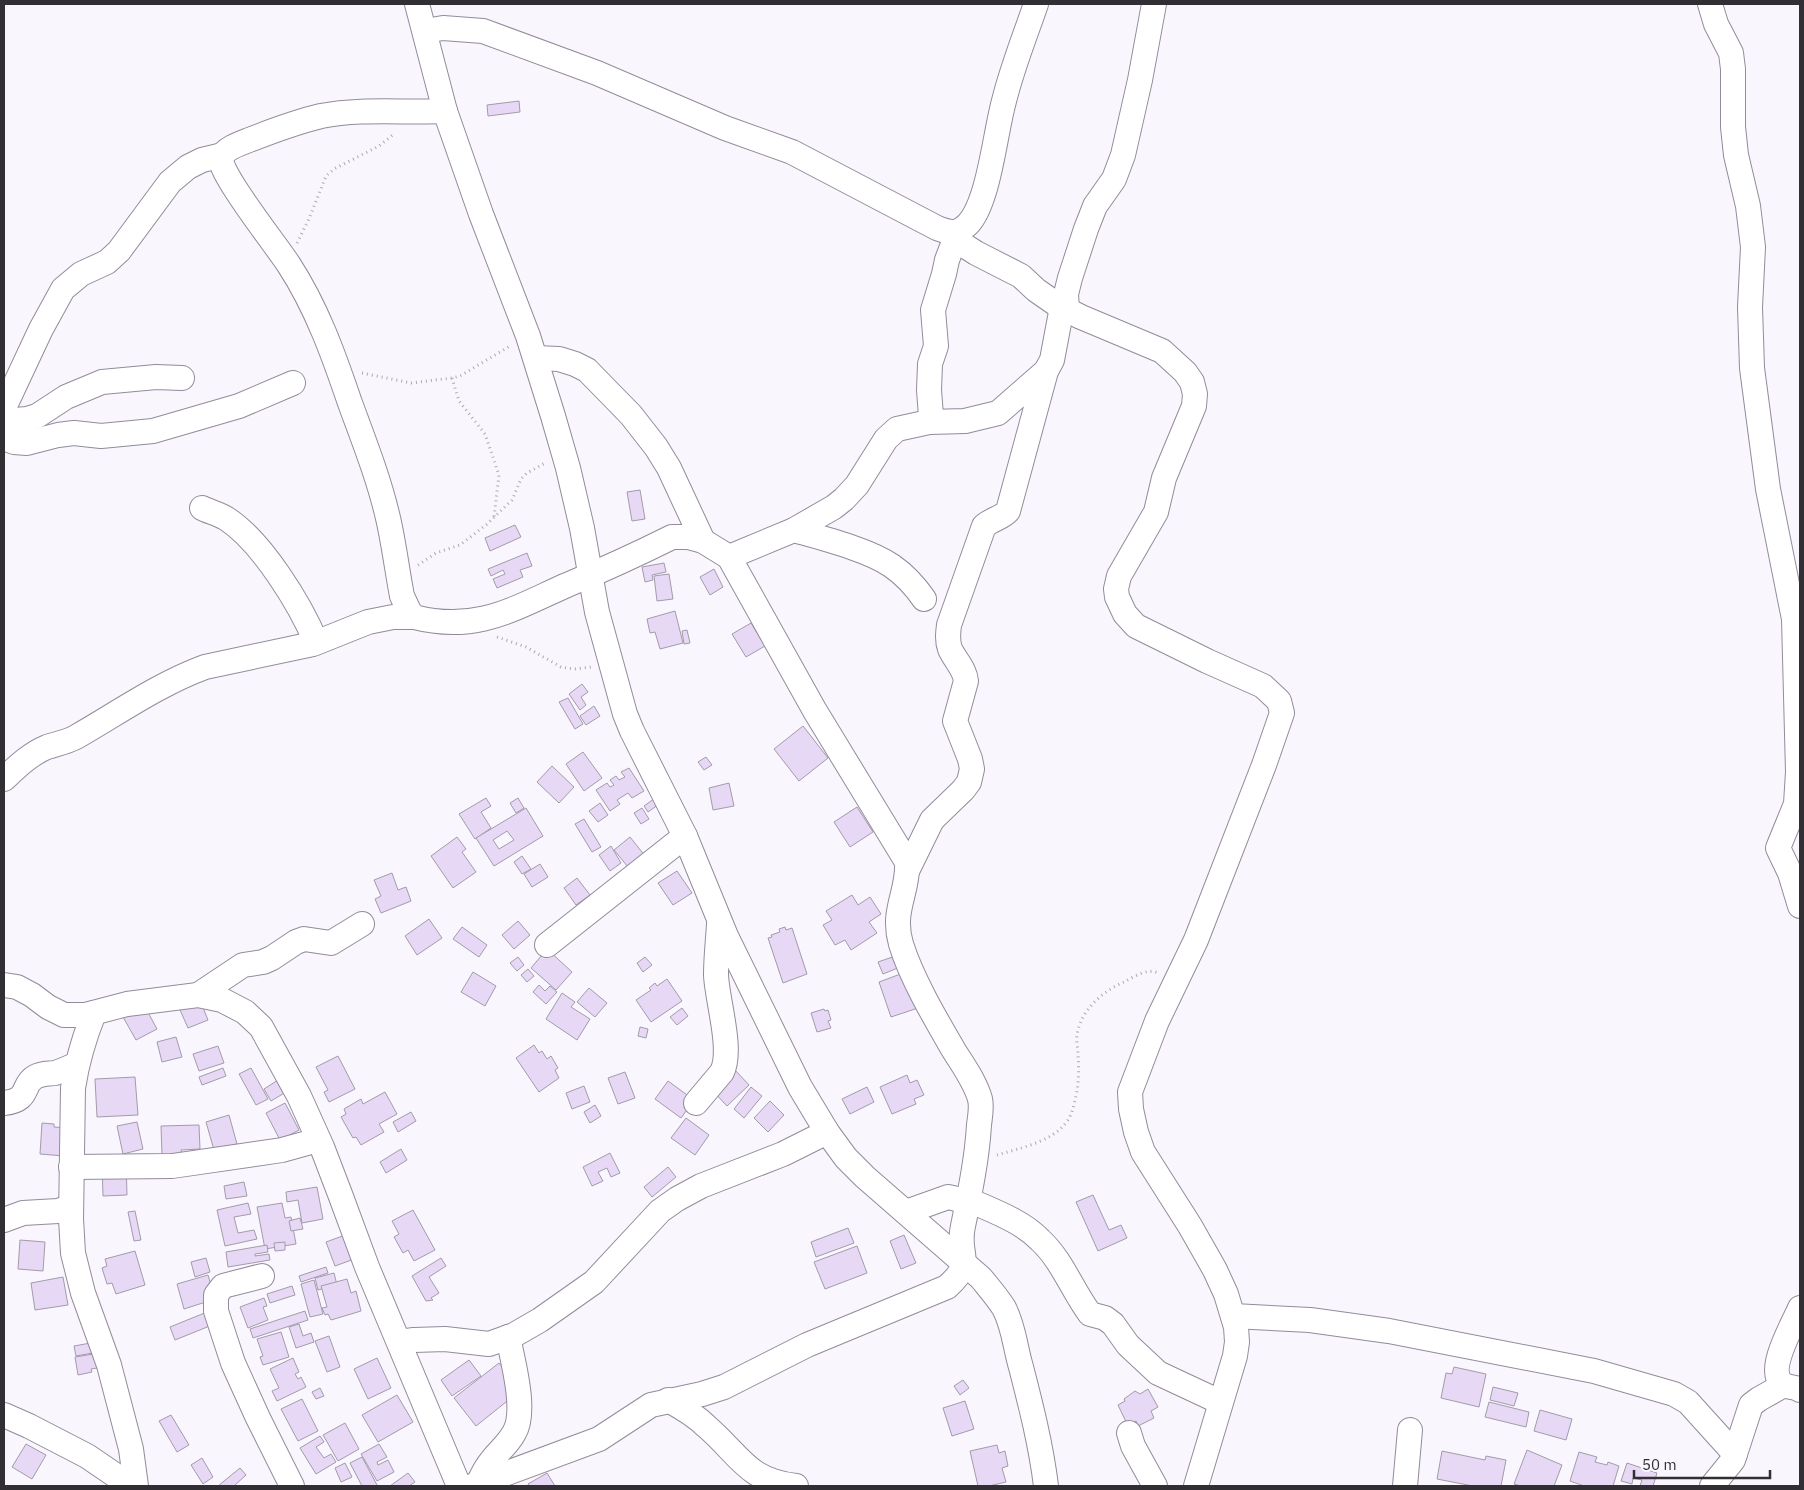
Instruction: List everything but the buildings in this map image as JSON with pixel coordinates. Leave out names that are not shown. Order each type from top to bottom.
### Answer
[{"type":"street","points":[[417,4],[445,111],[481,214],[532,347],[564,454],[582,528],[597,612],[625,714],[632,731],[684,836],[719,920],[800,1087],[827,1132],[846,1158],[865,1177],[981,1278],[994,1293],[1004,1309],[1011,1324],[1036,1426],[1046,1486]]},
{"type":"street","points":[[929,422],[931,416],[930,364],[936,346],[933,310],[944,274],[952,236],[969,223],[979,206],[984,192],[1004,101],[1036,4]]},
{"type":"street","points":[[470,1485],[599,1439],[651,1404],[702,1394],[724,1387],[808,1346],[947,1287],[959,1277],[965,1265],[962,1228],[969,1203],[975,1164],[980,1099],[931,1008],[901,944],[898,929],[898,909],[908,871],[932,820],[963,790],[972,769],[955,721],[966,675],[950,649],[948,638],[949,625],[984,526],[1005,515],[1008,511],[1046,372],[1052,360],[1065,309],[1070,278],[1095,206],[1114,179],[1123,155],[1144,62],[1154,4]]},
{"type":"street","points":[[1710,4],[1716,24],[1731,53],[1733,68],[1732,127],[1736,155],[1748,206],[1753,247],[1750,307],[1752,368],[1768,488],[1794,619],[1798,772],[1796,804],[1778,848],[1790,873],[1800,906]]},
{"type":"street","points":[[425,31],[443,28],[483,30],[597,73],[725,128],[792,152],[952,236],[976,253],[1021,276],[1036,290],[1065,309],[1162,351],[1185,372],[1192,382],[1195,394],[1194,406],[1164,478],[1156,512],[1119,576],[1116,589],[1117,597],[1125,614],[1136,626],[1263,686],[1279,701],[1282,713],[1264,765],[1196,940],[1157,1021],[1130,1092],[1131,1109],[1143,1152],[1190,1226],[1215,1270],[1233,1316],[1237,1342],[1235,1356],[1196,1486]]},
{"type":"street","points":[[4,408],[41,329],[63,289],[81,274],[107,262],[119,251],[159,196],[188,167],[202,160],[223,155],[245,141],[268,132],[322,116],[364,112],[445,111]]},
{"type":"street","points":[[223,155],[221,159],[222,168],[285,260],[309,299],[342,376],[388,518],[402,596],[414,617]]},
{"type":"street","points":[[532,347],[587,370],[631,416],[656,447],[669,468],[703,540]]},
{"type":"street","points":[[728,558],[794,530],[834,507],[857,485],[892,432],[929,422],[965,420],[998,413],[1046,372]]},
{"type":"street","points":[[4,421],[37,416],[66,397],[102,382],[156,377],[182,378]]},
{"type":"street","points":[[4,438],[14,442],[27,443],[74,433],[101,436],[153,431],[239,406],[293,383]]},
{"type":"street","points":[[202,508],[226,519],[258,548],[298,607],[316,642]]},
{"type":"street","points":[[794,530],[873,556],[891,565],[914,585],[924,599]]},
{"type":"street","points":[[4,780],[23,761],[45,748],[73,739],[163,686],[205,667],[316,642],[368,622],[393,617],[414,617],[432,622],[453,623],[473,621],[509,612],[672,537],[688,537],[703,540],[728,558],[815,711],[907,862],[908,871]]},
{"type":"street","points":[[547,945],[684,836]]},
{"type":"street","points":[[696,1103],[722,1072],[726,1058],[716,975],[719,920]]},
{"type":"street","points":[[198,995],[243,965],[263,962],[296,942],[304,939],[331,943],[362,924]]},
{"type":"street","points":[[4,985],[17,987],[64,1015],[85,1015],[127,1004],[198,995],[222,1000],[245,1012],[261,1027],[299,1096],[340,1194],[366,1268],[399,1342],[470,1485]]},
{"type":"street","points":[[94,1013],[83,1042],[73,1088],[71,1206],[73,1252],[83,1293],[109,1365],[131,1450],[136,1486]]},
{"type":"street","points":[[4,1103],[12,1102],[19,1098],[36,1076],[54,1073],[77,1064]]},
{"type":"street","points":[[399,1342],[445,1339],[489,1344],[508,1338],[540,1320],[594,1282],[660,1211],[677,1199],[701,1186],[783,1154],[827,1132]]},
{"type":"street","points":[[72,1167],[172,1166],[282,1150],[318,1140]]},
{"type":"street","points":[[906,1212],[948,1197],[969,1203],[1024,1228],[1040,1239],[1049,1250],[1090,1314],[1105,1318],[1113,1324],[1128,1345],[1158,1373],[1220,1402]]},
{"type":"street","points":[[4,1220],[23,1213],[58,1211],[71,1206]]},
{"type":"street","points":[[262,1276],[223,1286],[216,1295],[216,1311],[233,1363],[292,1486]]},
{"type":"street","points":[[1792,1387],[1780,1382],[1776,1372],[1778,1357],[1800,1308]]},
{"type":"street","points":[[1233,1316],[1310,1320],[1390,1331],[1594,1371],[1674,1394],[1688,1402],[1735,1454]]},
{"type":"street","points":[[470,1485],[510,1440],[520,1422],[520,1402],[515,1367],[508,1338]]},
{"type":"street","points":[[1712,1486],[1726,1471],[1735,1454],[1752,1405],[1759,1399],[1792,1387]]},
{"type":"street","points":[[668,1400],[706,1425],[749,1470],[768,1480],[796,1486]]},
{"type":"street","points":[[4,1415],[87,1456],[130,1486]]},
{"type":"street","points":[[1405,1486],[1410,1430]]},
{"type":"street","points":[[1129,1433],[1133,1446],[1155,1486]]},
{"type":"path","points":[[285,260],[300,239],[326,176],[334,169],[357,159],[389,140],[415,112]]},
{"type":"path","points":[[342,376],[359,373],[411,384],[452,378],[532,347]]},
{"type":"path","points":[[452,378],[459,401],[485,434],[498,475],[494,518]]},
{"type":"path","points":[[399,579],[436,553],[460,545],[494,518],[512,500],[521,479],[527,472],[564,454]]},
{"type":"path","points":[[490,636],[526,647],[561,668],[574,669],[612,665]]},
{"type":"path","points":[[975,1164],[1025,1147],[1052,1135],[1065,1125],[1072,1113],[1079,1074],[1077,1036],[1080,1025],[1089,1008],[1099,996],[1110,988],[1147,972],[1155,972],[1176,983]]}]
